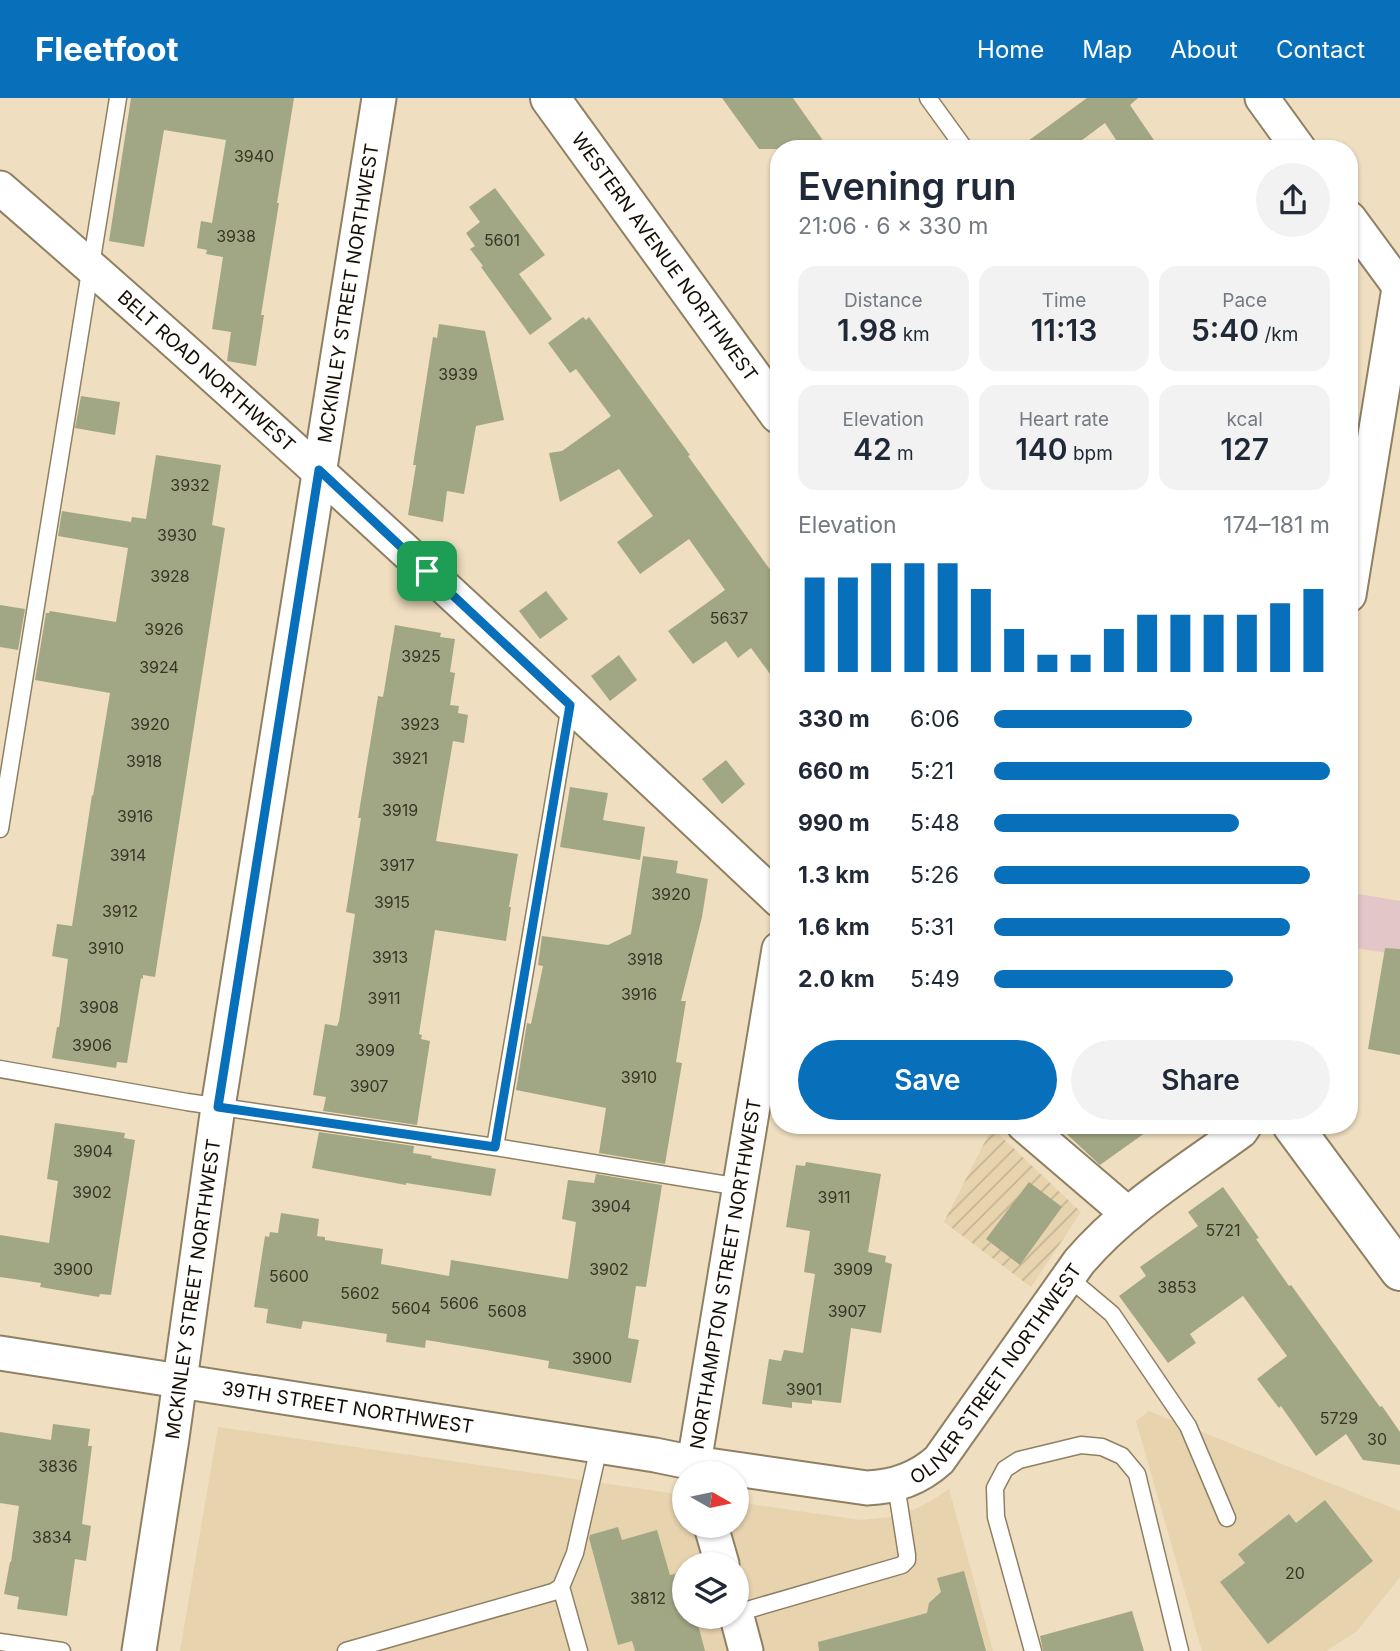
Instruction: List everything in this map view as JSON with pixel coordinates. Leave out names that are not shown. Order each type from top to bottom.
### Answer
[{"type":"main road","name":"WESTERN AVENUE NORTHWEST","points":[[550,98],[770,402]]},
{"type":"main road","points":[[1299,1134],[1400,1271]]},
{"type":"street","name":"MCKINLEY STREET NORTHWEST","points":[[139,1651],[218,1107],[379,98]]},
{"type":"street","points":[[1262,98],[1292,140]]},
{"type":"street","name":"BELT ROAD NORTHWEST","points":[[0,188],[319,470],[770,892]]},
{"type":"street","points":[[1358,230],[1400,284],[1358,541]]},
{"type":"street","name":"NORTHAMPTON STREET NORTHWEST","points":[[696,1461],[770,1004]]},
{"type":"street","points":[[1035,1134],[1128,1214]]},
{"type":"street","name":"OLIVER STREET NORTHWEST","points":[[749,1474],[867,1488],[896,1485],[916,1477],[939,1460],[1092,1246],[1128,1214],[1237,1134]]},
{"type":"street","name":"39TH STREET NORTHWEST","points":[[0,1353],[655,1455],[673,1461]]},
{"type":"street","points":[[740,1629],[746,1651]]},
{"type":"lane","points":[[0,829],[118,98]]},
{"type":"lane","points":[[928,98],[958,140]]},
{"type":"lane","points":[[495,1147],[570,705]]},
{"type":"lane","points":[[0,1069],[218,1107],[495,1147],[740,1187]]},
{"type":"lane","points":[[1068,1277],[1112,1314],[1188,1426],[1227,1518]]},
{"type":"lane","points":[[1033,1651],[996,1517],[995,1488],[1005,1469],[1019,1460],[1081,1445],[1102,1447],[1122,1456],[1137,1474],[1180,1651]]},
{"type":"lane","points":[[346,1651],[553,1592],[561,1587],[575,1553],[599,1447]]},
{"type":"lane","points":[[749,1611],[902,1565],[907,1560],[907,1555],[896,1485]]},
{"type":"lane","points":[[561,1587],[579,1651]]},
{"type":"lane","points":[[0,1642],[62,1651]]},
{"type":"shaded area","points":[[1358,894],[1400,901],[1400,955],[1358,948]]},
{"type":"shaded area","points":[[989,1134],[998,1134],[1081,1212],[1031,1287],[944,1222]]},
{"type":"shaded area","points":[[1149,1411],[1400,1511],[1400,1577],[1357,1631],[1326,1651],[1202,1651],[1136,1421]]},
{"type":"shaded area","points":[[218,1427],[672,1493],[672,1538],[749,1538],[749,1504],[861,1520],[890,1517],[913,1510],[949,1489],[993,1651],[180,1651]]},
{"type":"building","points":[[131,98],[294,98],[261,315],[264,315],[256,366],[227,361],[231,332],[212,329],[223,257],[206,254],[207,250],[197,248],[201,221],[212,223],[226,140],[164,130],[144,247],[109,241]]},
{"type":"building","points":[[722,98],[793,98],[823,140],[770,140],[770,149],[759,149]]},
{"type":"building","points":[[1087,98],[1138,98],[1130,105],[1154,140],[1116,140],[1105,123],[1082,140],[1029,140]]},
{"type":"building","points":[[495,188],[545,255],[519,274],[552,319],[530,335],[481,267],[483,266],[470,249],[475,246],[466,233],[480,222],[469,207]]},
{"type":"building","points":[[583,317],[586,320],[589,317],[770,570],[770,674],[751,648],[738,658],[726,641],[693,664],[668,631],[725,590],[689,539],[640,574],[617,542],[653,516],[619,469],[560,502],[549,453],[562,451],[611,416],[576,369],[570,373],[548,343]]},
{"type":"building","points":[[439,324],[485,331],[504,420],[476,426],[464,494],[447,491],[443,522],[408,515],[433,337],[437,338]]},
{"type":"building","points":[[81,396],[120,402],[115,435],[75,428]]},
{"type":"building","points":[[156,455],[221,465],[212,525],[225,528],[155,977],[143,975],[143,979],[141,978],[127,1063],[117,1062],[116,1068],[52,1058],[68,959],[52,956],[57,924],[72,926],[110,693],[35,680],[46,613],[50,611],[116,622],[128,548],[58,536],[62,511],[131,522],[132,517],[146,519]]},
{"type":"building","points":[[546,591],[568,619],[540,639],[519,611]]},
{"type":"building","points":[[0,605],[25,609],[18,650],[0,647]]},
{"type":"building","points":[[395,625],[441,633],[440,637],[455,639],[450,672],[455,673],[450,705],[459,706],[458,713],[468,715],[464,743],[453,741],[436,841],[518,854],[506,941],[435,930],[419,1034],[422,1035],[421,1039],[430,1041],[417,1125],[323,1111],[326,1097],[313,1095],[325,1024],[337,1026],[339,1021],[355,914],[346,912],[361,818],[358,818],[378,696],[383,697]]},
{"type":"building","points":[[619,655],[637,680],[610,701],[591,676]]},
{"type":"building","points":[[726,760],[745,784],[722,804],[702,779]]},
{"type":"building","points":[[570,787],[608,793],[603,820],[645,827],[640,860],[560,847]]},
{"type":"building","points":[[643,856],[678,861],[676,873],[708,879],[702,917],[681,1001],[686,1001],[676,1062],[682,1063],[665,1164],[599,1153],[606,1108],[516,1090],[527,1023],[531,1024],[543,966],[538,965],[542,936],[608,945],[631,934]]},
{"type":"building","points":[[1385,948],[1400,949],[1400,1055],[1368,1049]]},
{"type":"building","points":[[55,1123],[125,1133],[124,1138],[135,1140],[111,1295],[100,1294],[99,1297],[40,1287],[41,1283],[0,1277],[0,1235],[49,1243],[58,1181],[47,1179]]},
{"type":"building","points":[[319,1132],[414,1146],[413,1153],[496,1169],[491,1196],[406,1185],[312,1168]]},
{"type":"building","points":[[1067,1134],[1143,1134],[1100,1165]]},
{"type":"building","points":[[806,1162],[881,1174],[868,1252],[886,1256],[885,1262],[892,1264],[881,1333],[851,1328],[841,1403],[812,1400],[812,1404],[792,1402],[792,1408],[762,1404],[769,1359],[781,1361],[784,1350],[803,1353],[815,1274],[804,1272],[810,1231],[786,1227],[796,1165],[805,1166]]},
{"type":"building","points":[[596,1174],[662,1185],[646,1287],[636,1286],[628,1338],[639,1340],[631,1383],[548,1368],[549,1361],[426,1340],[425,1348],[386,1342],[387,1334],[303,1321],[301,1329],[266,1323],[268,1309],[254,1307],[265,1236],[269,1237],[270,1232],[278,1233],[281,1213],[319,1219],[317,1236],[325,1237],[325,1240],[383,1249],[381,1264],[449,1276],[451,1260],[568,1279],[576,1222],[562,1219],[568,1180],[594,1183]]},
{"type":"building","points":[[1029,1182],[1062,1207],[1020,1265],[986,1239]]},
{"type":"building","points":[[1223,1187],[1289,1286],[1291,1285],[1400,1432],[1400,1465],[1363,1460],[1346,1434],[1316,1456],[1281,1406],[1279,1408],[1257,1379],[1287,1356],[1243,1296],[1190,1334],[1196,1343],[1168,1363],[1119,1296],[1146,1276],[1140,1267],[1198,1226],[1188,1212]]},
{"type":"building","points":[[53,1424],[90,1429],[88,1446],[92,1446],[82,1524],[91,1526],[86,1561],[75,1559],[67,1616],[17,1609],[19,1597],[4,1594],[19,1506],[0,1503],[0,1432],[51,1440]]},
{"type":"building","points":[[1325,1500],[1373,1561],[1268,1644],[1220,1582],[1245,1563],[1238,1554],[1289,1514],[1296,1523]]},
{"type":"building","points":[[618,1527],[622,1540],[657,1530],[672,1575],[672,1629],[699,1629],[705,1651],[635,1651],[632,1641],[618,1645],[590,1535]]},
{"type":"building","points":[[964,1571],[986,1651],[819,1651],[818,1642],[927,1613],[929,1603],[941,1592],[937,1578]]},
{"type":"building","points":[[1132,1611],[1144,1651],[1043,1651],[1040,1636]]},
{"type":"route","points":[[319,470],[427,571],[570,705],[495,1147],[218,1107],[319,470]]}]
